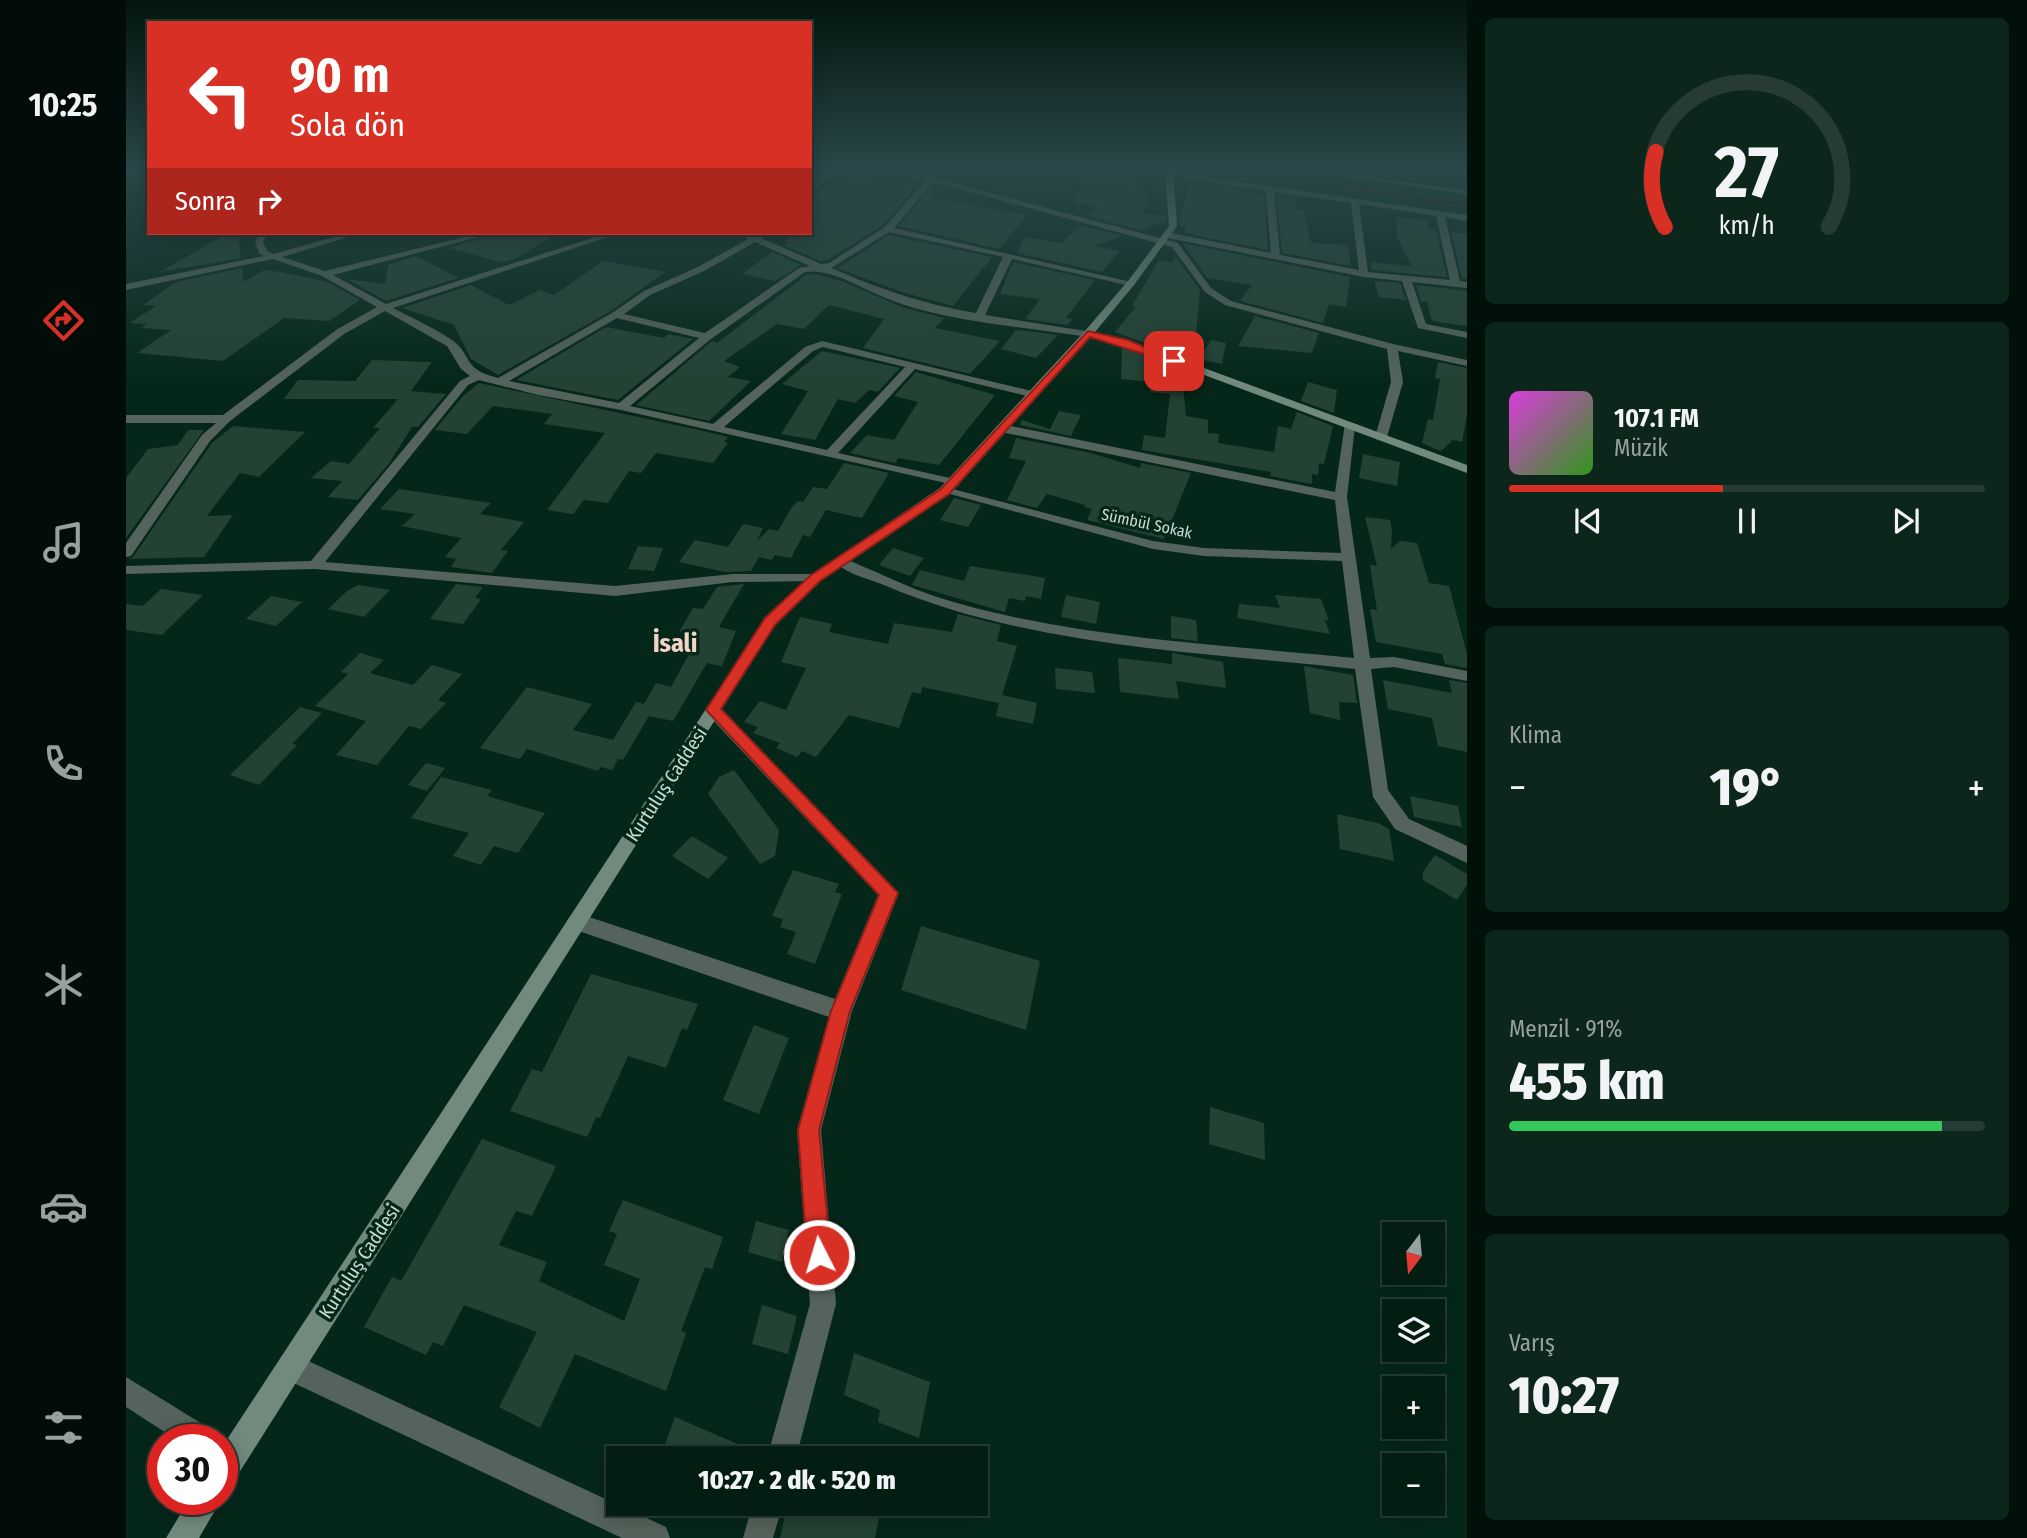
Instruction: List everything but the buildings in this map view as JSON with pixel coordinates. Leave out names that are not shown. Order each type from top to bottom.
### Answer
[{"type":"main road","name":"Kurtuluş Caddesi","points":[[238,1443],[291,1367],[770,622],[816,578],[843,563],[950,487],[1088,334],[1131,283],[1162,240]]},
{"type":"main road","points":[[1088,334],[1124,342],[1467,469]]},
{"type":"main road","points":[[181,1538],[196,1515]]},
{"type":"street","points":[[260,240],[263,253],[325,274],[451,344],[465,368],[478,376]]},
{"type":"street","points":[[126,290],[276,257],[335,240]]},
{"type":"street","points":[[325,274],[463,240]]},
{"type":"street","points":[[126,553],[206,438],[226,419],[340,331],[385,307],[595,240]]},
{"type":"street","points":[[499,382],[647,293],[701,269],[751,240]]},
{"type":"street","points":[[767,240],[817,268],[890,297],[979,317],[1088,334]]},
{"type":"street","points":[[621,407],[707,337],[802,270],[832,265],[871,240]]},
{"type":"street","points":[[938,240],[1131,283]]},
{"type":"street","points":[[1166,240],[1175,245],[1208,290],[1228,303],[1392,347],[1415,338],[1467,335]]},
{"type":"street","points":[[1174,240],[1276,256],[1364,274],[1462,284],[1448,240]]},
{"type":"street","points":[[1275,240],[1276,256]]},
{"type":"street","points":[[1360,240],[1364,274]]},
{"type":"street","points":[[979,317],[1009,255]]},
{"type":"street","points":[[1406,279],[1415,338]]},
{"type":"street","points":[[616,314],[707,337]]},
{"type":"street","points":[[1415,338],[1467,363]]},
{"type":"street","points":[[715,429],[809,349],[822,344],[1032,394]]},
{"type":"street","points":[[1381,437],[1397,382],[1392,347]]},
{"type":"street","points":[[829,455],[913,365]]},
{"type":"street","points":[[315,565],[464,383],[478,376]]},
{"type":"street","name":"Sümbül Sokak","points":[[478,376],[829,455],[1153,545],[1204,552],[1347,557]]},
{"type":"street","points":[[126,419],[226,419]]},
{"type":"street","points":[[1349,426],[1341,497],[1379,792],[1402,824],[1467,855]]},
{"type":"street","points":[[1001,428],[1341,497]]},
{"type":"street","points":[[843,563],[931,600],[1011,620],[1129,640],[1363,664],[1394,662],[1467,676]]},
{"type":"street","points":[[126,570],[315,565],[615,591],[733,578],[816,578]]},
{"type":"street","points":[[713,710],[889,893],[841,1011],[808,1130],[823,1304],[784,1446]]},
{"type":"street","points":[[577,922],[841,1011]]},
{"type":"street","points":[[291,1367],[655,1538]]},
{"type":"street","points":[[126,1391],[177,1424]]},
{"type":"street","points":[[758,1538],[764,1516]]},
{"type":"district","name":"İsali","points":[[675,643]]},
{"type":"route","points":[[819,1255],[808,1130],[841,1011],[889,893],[713,710],[770,622],[816,578],[843,563],[954,483],[1088,334],[1124,342],[1174,361]]}]
